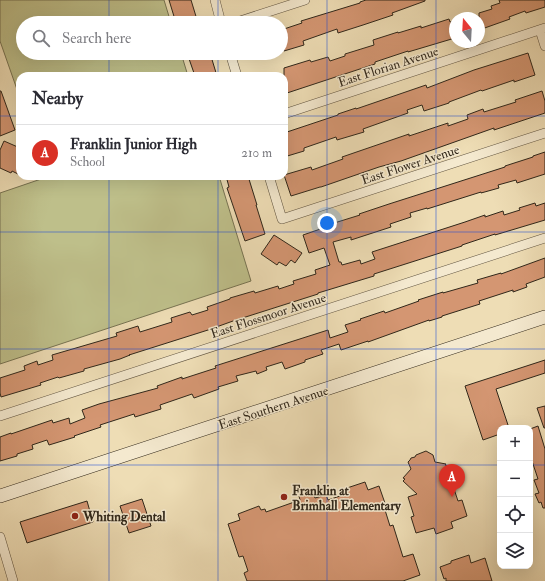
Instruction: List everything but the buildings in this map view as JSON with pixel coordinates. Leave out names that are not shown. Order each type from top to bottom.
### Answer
[{"type":"main road","name":"East Southern Avenue","points":[[0,496],[545,317]]},
{"type":"street","points":[[214,0],[219,16]]},
{"type":"street","points":[[256,16],[305,0]]},
{"type":"street","points":[[542,29],[545,46]]},
{"type":"street","name":"East Florian Avenue","points":[[288,113],[542,29]]},
{"type":"street","points":[[232,60],[236,72]]},
{"type":"street","name":"East Flower Avenue","points":[[269,180],[282,219],[545,133]]},
{"type":"street","name":"East Flossmoor Avenue","points":[[0,416],[545,238]]},
{"type":"street","points":[[0,537],[13,581]]},
{"type":"green space","points":[[0,0],[164,0],[169,16],[16,16],[16,60],[183,60],[187,72],[16,72],[16,87],[0,41]]},
{"type":"green space","points":[[38,180],[220,180],[251,281],[0,364],[0,193]]},
{"type":"place","name":"Franklin at Brimhall Elementary","points":[[284,497]]},
{"type":"place","name":"Franklin Junior High","points":[[452,497]]},
{"type":"place","name":"Whiting Dental","points":[[75,516]]}]
